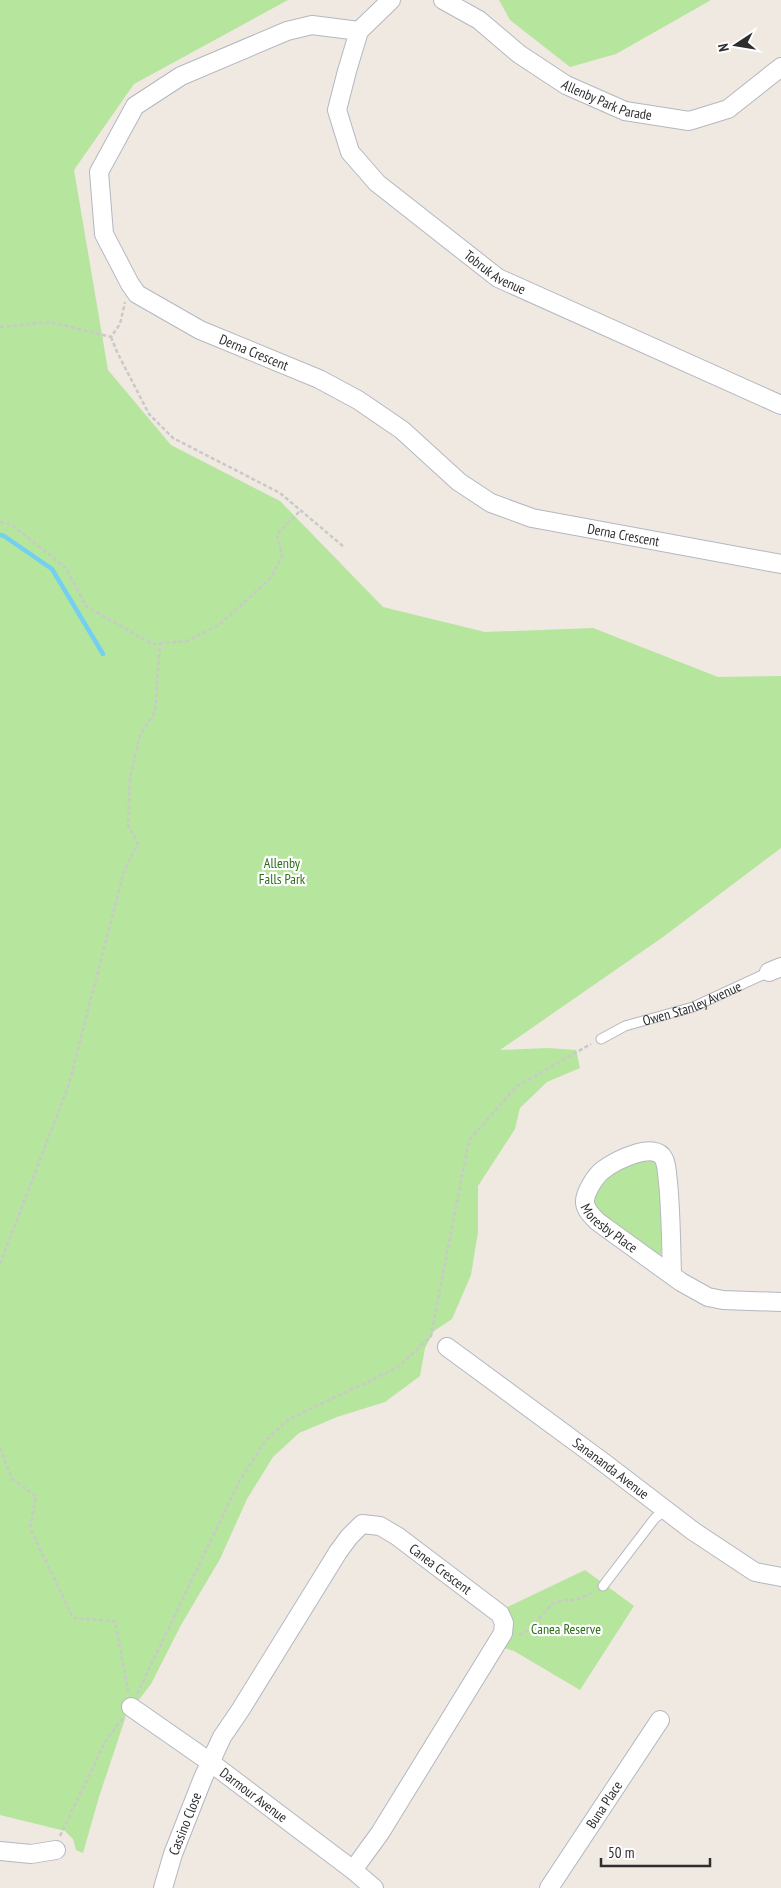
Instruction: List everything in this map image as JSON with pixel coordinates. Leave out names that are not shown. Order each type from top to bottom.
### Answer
[{"type":"street","points":[[359,31],[391,0]]},
{"type":"street","name":"Allenby Park Parade","points":[[443,0],[479,20],[519,54],[566,85],[625,111],[689,121],[728,109],[781,67]]},
{"type":"street","name":"Derna Crescent","points":[[359,31],[312,25],[287,32],[181,76],[135,106],[98,172],[104,234],[137,294],[200,330],[319,379],[358,400],[402,430],[459,482],[491,503],[532,518],[781,564]]},
{"type":"street","name":"Tobruk Avenue","points":[[359,31],[337,110],[350,152],[378,183],[498,278],[781,405]]},
{"type":"street","name":"Moresby Place","points":[[672,1274],[670,1197],[665,1161],[662,1155],[655,1150],[640,1152],[601,1171],[588,1190],[585,1202],[589,1212],[598,1222],[695,1291],[708,1297],[723,1300],[781,1302]]},
{"type":"street","name":"Sanananda Avenue","points":[[447,1347],[604,1462],[693,1531],[756,1572],[781,1578]]},
{"type":"street","name":"Canea Crescent","points":[[210,1762],[222,1737],[349,1537],[362,1524],[380,1526],[397,1536],[500,1614],[504,1623],[503,1633],[380,1833],[353,1870]]},
{"type":"street","name":"Darmour Avenue","points":[[131,1707],[210,1762],[374,1888]]},
{"type":"street","name":"Buna Place","points":[[550,1888],[660,1720]]},
{"type":"street","name":"Cassino Close","points":[[163,1888],[173,1854],[210,1762]]},
{"type":"street","points":[[0,1851],[32,1854],[56,1850]]},
{"type":"lane","name":"Owen Stanley Avenue","points":[[601,1038],[625,1026],[693,1007],[775,969]]},
{"type":"lane","points":[[603,1586],[655,1518],[666,1510]]},
{"type":"path","points":[[111,337],[120,324],[130,284]]},
{"type":"path","points":[[0,326],[50,322],[111,337]]},
{"type":"path","points":[[111,337],[150,414],[173,438],[280,493],[344,547]]},
{"type":"path","points":[[0,522],[11,524],[66,568],[86,606],[152,644],[160,644],[187,641],[219,625],[271,578],[282,556],[277,534],[301,510]]},
{"type":"path","points":[[0,1264],[69,1084],[124,872],[138,843],[128,825],[130,778],[140,735],[155,712],[160,644]]},
{"type":"path","points":[[61,1830],[106,1740],[131,1707],[240,1480],[267,1439],[289,1419],[397,1368],[431,1336],[469,1140],[517,1086],[601,1038]]},
{"type":"path","points":[[0,1448],[12,1479],[36,1496],[30,1528],[73,1618],[115,1621],[131,1707]]},
{"type":"path","points":[[496,1644],[530,1630],[552,1604],[564,1600],[575,1600],[593,1594],[603,1586]]},
{"type":"green space","name":"Allenby Falls Park","points":[[0,0],[288,0],[134,84],[74,170],[108,370],[171,445],[280,501],[383,607],[485,632],[593,628],[718,677],[781,676],[781,848],[663,937],[500,1050],[548,1048],[576,1050],[580,1068],[547,1082],[520,1108],[515,1129],[478,1186],[478,1232],[471,1275],[452,1319],[434,1331],[425,1348],[420,1376],[385,1402],[337,1417],[299,1433],[273,1457],[247,1499],[220,1559],[181,1625],[151,1684],[138,1701],[125,1701],[122,1706],[126,1713],[125,1719],[83,1853],[76,1850],[73,1839],[65,1831],[0,1815]]},
{"type":"green space","points":[[499,0],[711,0],[616,54],[570,67],[510,20]]},
{"type":"green space","points":[[653,1156],[660,1166],[662,1242],[661,1254],[657,1257],[597,1212],[592,1205],[600,1186],[607,1178],[624,1166]]},
{"type":"green space","name":"Canea Reserve","points":[[585,1570],[634,1606],[580,1690],[514,1651],[504,1648],[501,1610]]},
{"type":"waterway","points":[[0,535],[52,569],[103,654]]}]
